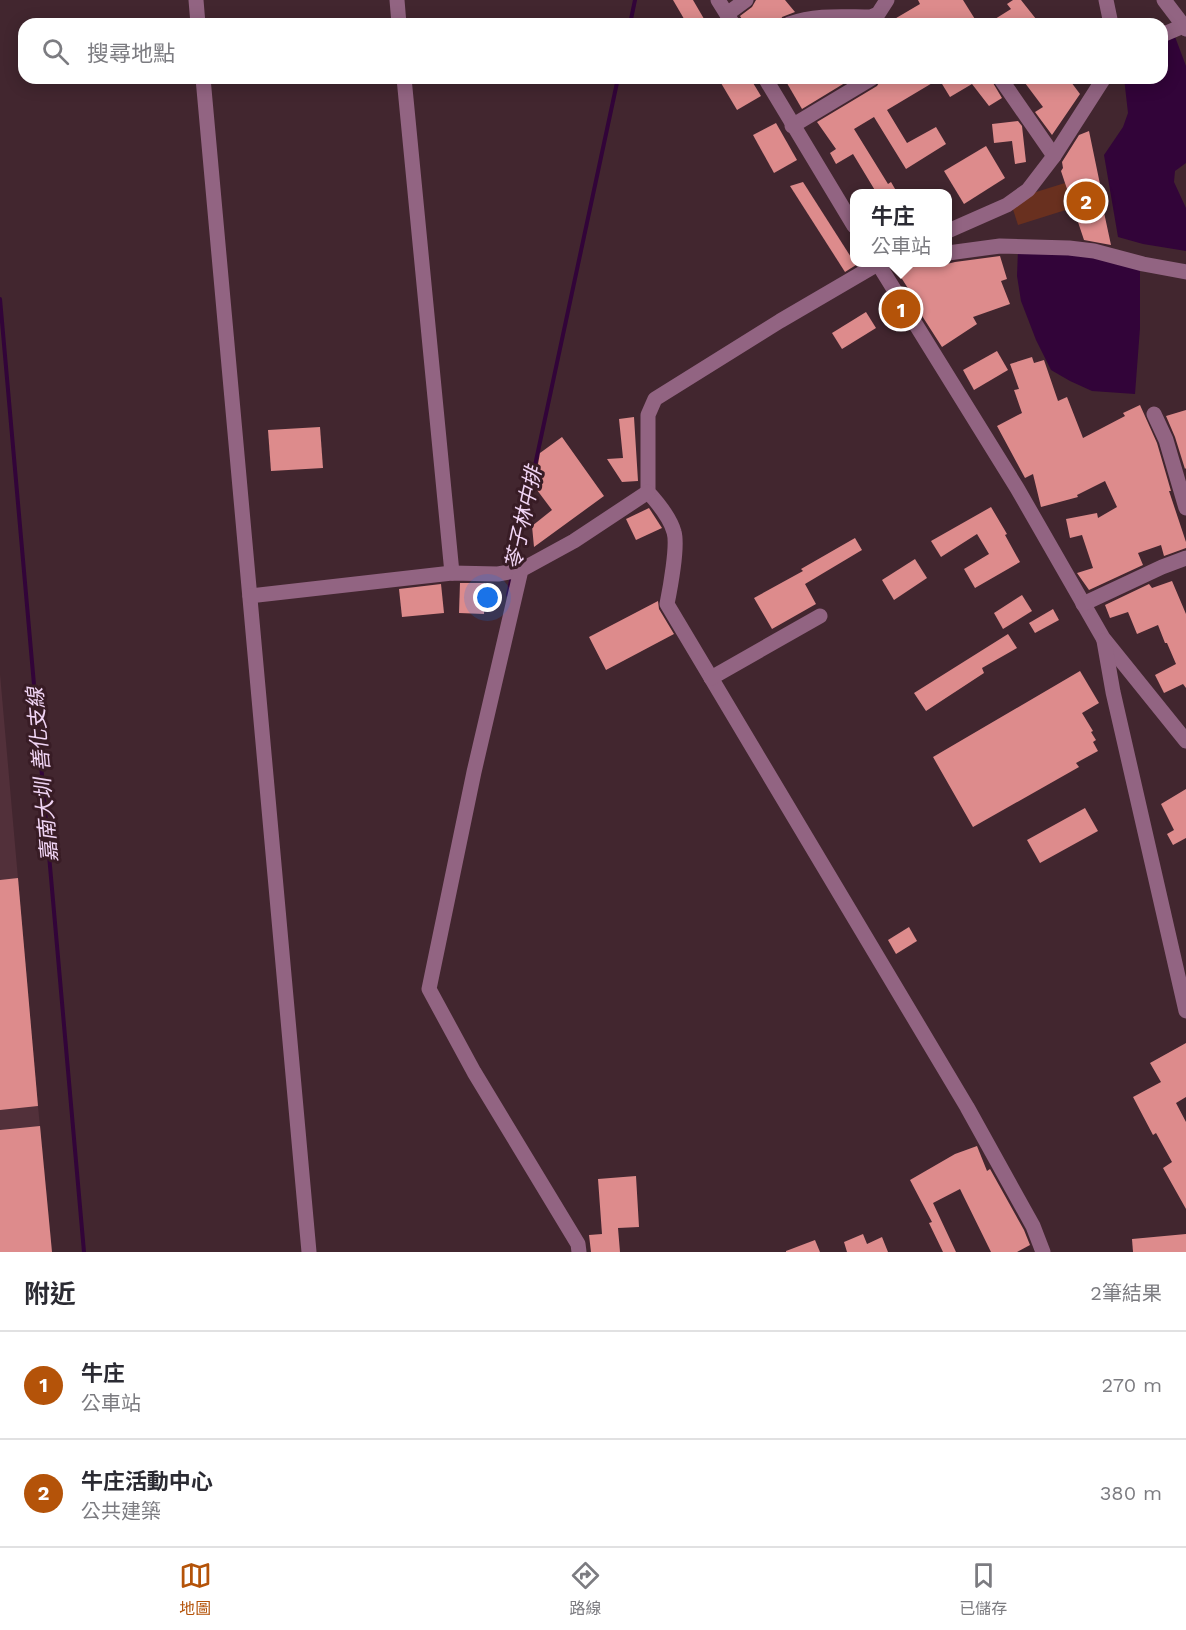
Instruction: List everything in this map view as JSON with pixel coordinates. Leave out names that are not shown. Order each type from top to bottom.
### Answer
[{"type":"street","points":[[196,0],[198,18]]},
{"type":"street","points":[[397,0],[398,18]]},
{"type":"street","points":[[718,0],[729,18]]},
{"type":"street","points":[[731,18],[746,0]]},
{"type":"street","points":[[811,18],[871,17],[878,15],[887,0]]},
{"type":"street","points":[[1107,0],[1110,18]]},
{"type":"street","points":[[1164,0],[1185,28],[1168,33]]},
{"type":"street","points":[[204,84],[309,1252]]},
{"type":"street","points":[[405,84],[452,573]]},
{"type":"street","points":[[768,84],[850,218]]},
{"type":"street","points":[[792,126],[862,84]]},
{"type":"street","points":[[1004,84],[1054,156]]},
{"type":"street","points":[[952,229],[1007,205],[1028,190],[1054,156],[1100,84]]},
{"type":"street","points":[[952,252],[1000,246],[1069,248],[1094,251],[1186,272]]},
{"type":"street","points":[[871,267],[655,399],[648,415],[648,492],[662,508],[674,533],[672,579],[667,604],[967,1107],[1033,1226],[1043,1252]]},
{"type":"street","points":[[880,267],[1017,488],[1103,638],[1186,741]]},
{"type":"street","points":[[1154,414],[1166,440],[1186,508]]},
{"type":"street","points":[[250,596],[452,573],[498,574],[518,571],[574,541],[648,492]]},
{"type":"street","points":[[1083,604],[1186,558]]},
{"type":"street","points":[[518,571],[429,989],[474,1072],[578,1244],[579,1252]]},
{"type":"street","points":[[711,678],[819,616]]},
{"type":"street","points":[[1103,638],[1115,703],[1186,1011]]},
{"type":"shaded area","points":[[1174,34],[1186,66],[1186,163],[1175,171],[1174,182],[1186,208],[1186,251],[1143,244],[1118,237],[1104,155],[1123,127],[1128,113],[1125,84],[1168,84],[1168,38]]},
{"type":"shaded area","points":[[1065,183],[1072,208],[1018,225],[1010,200]]},
{"type":"shaded area","points":[[1018,249],[1071,252],[1140,270],[1140,328],[1135,394],[1092,391],[1051,370],[1021,301],[1017,276]]},
{"type":"shaded area","points":[[0,674],[38,1106],[52,1252],[0,1252]]},
{"type":"building","points":[[673,0],[693,0],[704,18],[684,18]]},
{"type":"building","points":[[756,0],[785,0],[795,12],[782,18],[741,18],[740,16],[752,7]]},
{"type":"building","points":[[918,0],[963,0],[974,18],[896,18],[920,4]]},
{"type":"building","points":[[1013,0],[1021,0],[1035,18],[997,18],[1011,9],[1007,4]]},
{"type":"building","points":[[722,84],[754,84],[761,96],[737,110]]},
{"type":"building","points":[[787,84],[843,84],[802,109]]},
{"type":"building","points":[[878,84],[931,84],[887,110],[907,143],[936,127],[946,144],[906,169],[874,117],[854,129],[888,184],[891,182],[895,189],[874,189],[853,154],[836,164],[830,153],[836,149],[817,122]]},
{"type":"building","points":[[942,84],[972,84],[950,97]]},
{"type":"building","points":[[972,84],[994,84],[1002,98],[989,106]]},
{"type":"building","points":[[1026,84],[1072,84],[1080,94],[1052,135],[1035,112],[1043,107]]},
{"type":"building","points":[[1018,121],[1022,126],[1026,162],[1015,164],[1012,141],[994,143],[992,124]]},
{"type":"building","points":[[776,123],[797,160],[774,173],[753,135]]},
{"type":"building","points":[[1089,131],[1111,245],[1084,240],[1061,171],[1062,162],[1079,135]]},
{"type":"building","points":[[986,146],[1005,178],[964,204],[944,171]]},
{"type":"building","points":[[803,182],[850,256],[850,267],[853,267],[845,272],[790,186]]},
{"type":"building","points":[[1000,256],[1007,279],[1001,281],[1010,304],[973,317],[977,324],[942,347],[895,268],[952,267],[952,263]]},
{"type":"building","points":[[866,312],[876,328],[842,349],[832,333]]},
{"type":"building","points":[[997,351],[1008,370],[974,390],[963,370]]},
{"type":"building","points":[[1032,357],[1034,363],[1044,360],[1058,401],[1067,397],[1083,438],[1125,416],[1123,413],[1140,405],[1157,443],[1186,548],[1164,556],[1161,545],[1138,553],[1143,565],[1089,590],[1077,573],[1093,568],[1082,535],[1070,538],[1066,519],[1097,513],[1098,518],[1117,507],[1105,481],[1077,495],[1078,497],[1041,507],[1033,474],[1025,478],[997,426],[1022,413],[1014,390],[1019,389],[1010,364]]},
{"type":"building","points":[[1186,410],[1186,468],[1185,469],[1166,416]]},
{"type":"building","points":[[634,417],[638,481],[622,482],[607,459],[623,458],[619,419]]},
{"type":"building","points":[[320,427],[323,468],[271,471],[268,430]]},
{"type":"building","points":[[562,437],[604,496],[534,547],[532,526],[552,510],[534,486],[540,453]]},
{"type":"building","points":[[991,507],[1020,562],[975,588],[964,569],[989,554],[977,534],[941,557],[931,541]]},
{"type":"building","points":[[649,508],[662,528],[636,540],[626,519]]},
{"type":"building","points":[[855,538],[862,550],[805,584],[816,604],[772,629],[754,598],[803,571],[801,569]]},
{"type":"building","points":[[915,559],[927,578],[894,600],[882,580]]},
{"type":"building","points":[[1172,581],[1186,614],[1186,688],[1183,684],[1164,693],[1155,675],[1176,664],[1158,625],[1137,634],[1128,612],[1110,618],[1105,605],[1149,584],[1152,588]]},
{"type":"building","points":[[460,583],[485,583],[484,614],[459,613]]},
{"type":"building","points":[[441,584],[444,613],[402,617],[399,589]]},
{"type":"building","points":[[1022,595],[1032,611],[1003,629],[994,613]]},
{"type":"building","points":[[658,601],[659,609],[674,634],[606,670],[589,637]]},
{"type":"building","points":[[1053,609],[1059,620],[1035,633],[1029,623]]},
{"type":"building","points":[[1008,634],[1017,648],[982,668],[984,673],[926,711],[914,693]]},
{"type":"building","points":[[1080,671],[1099,703],[1082,713],[1093,731],[1091,732],[1096,740],[1093,742],[1098,751],[1076,763],[1079,767],[973,827],[933,757]]},
{"type":"building","points":[[1186,789],[1186,838],[1173,845],[1167,834],[1174,830],[1161,804]]},
{"type":"building","points":[[1085,808],[1098,831],[1040,863],[1027,840]]},
{"type":"building","points":[[18,878],[38,1106],[0,1110],[0,880]]},
{"type":"building","points":[[909,927],[917,941],[896,954],[888,940]]},
{"type":"building","points":[[1186,1043],[1186,1097],[1176,1103],[1186,1122],[1186,1209],[1163,1168],[1172,1162],[1156,1133],[1153,1135],[1133,1097],[1161,1082],[1150,1063]]},
{"type":"building","points":[[40,1126],[52,1252],[0,1252],[0,1130]]},
{"type":"building","points":[[977,1146],[987,1171],[990,1169],[1030,1245],[1017,1252],[991,1252],[960,1189],[933,1203],[956,1252],[943,1252],[929,1223],[932,1222],[910,1180],[955,1154]]},
{"type":"building","points":[[636,1176],[639,1227],[618,1228],[620,1252],[591,1252],[589,1235],[602,1234],[598,1179]]},
{"type":"building","points":[[863,1234],[867,1244],[882,1237],[888,1252],[847,1252],[844,1242]]},
{"type":"building","points":[[1186,1234],[1186,1252],[1133,1252],[1132,1239]]},
{"type":"building","points":[[815,1240],[820,1252],[786,1252],[786,1251]]},
{"type":"waterway","name":"苓子林中排","points":[[631,18],[635,0]]},
{"type":"waterway","name":"苓子林中排","points":[[513,568],[617,84]]},
{"type":"waterway","name":"嘉南大圳 善化支線","points":[[0,299],[84,1252]]},
{"type":"waterway","name":"苓子林中排","points":[[508,595],[512,576]]},
{"type":"place","name":"牛庄活動中心","points":[[1086,201]]},
{"type":"place","name":"牛庄","points":[[901,309]]}]
